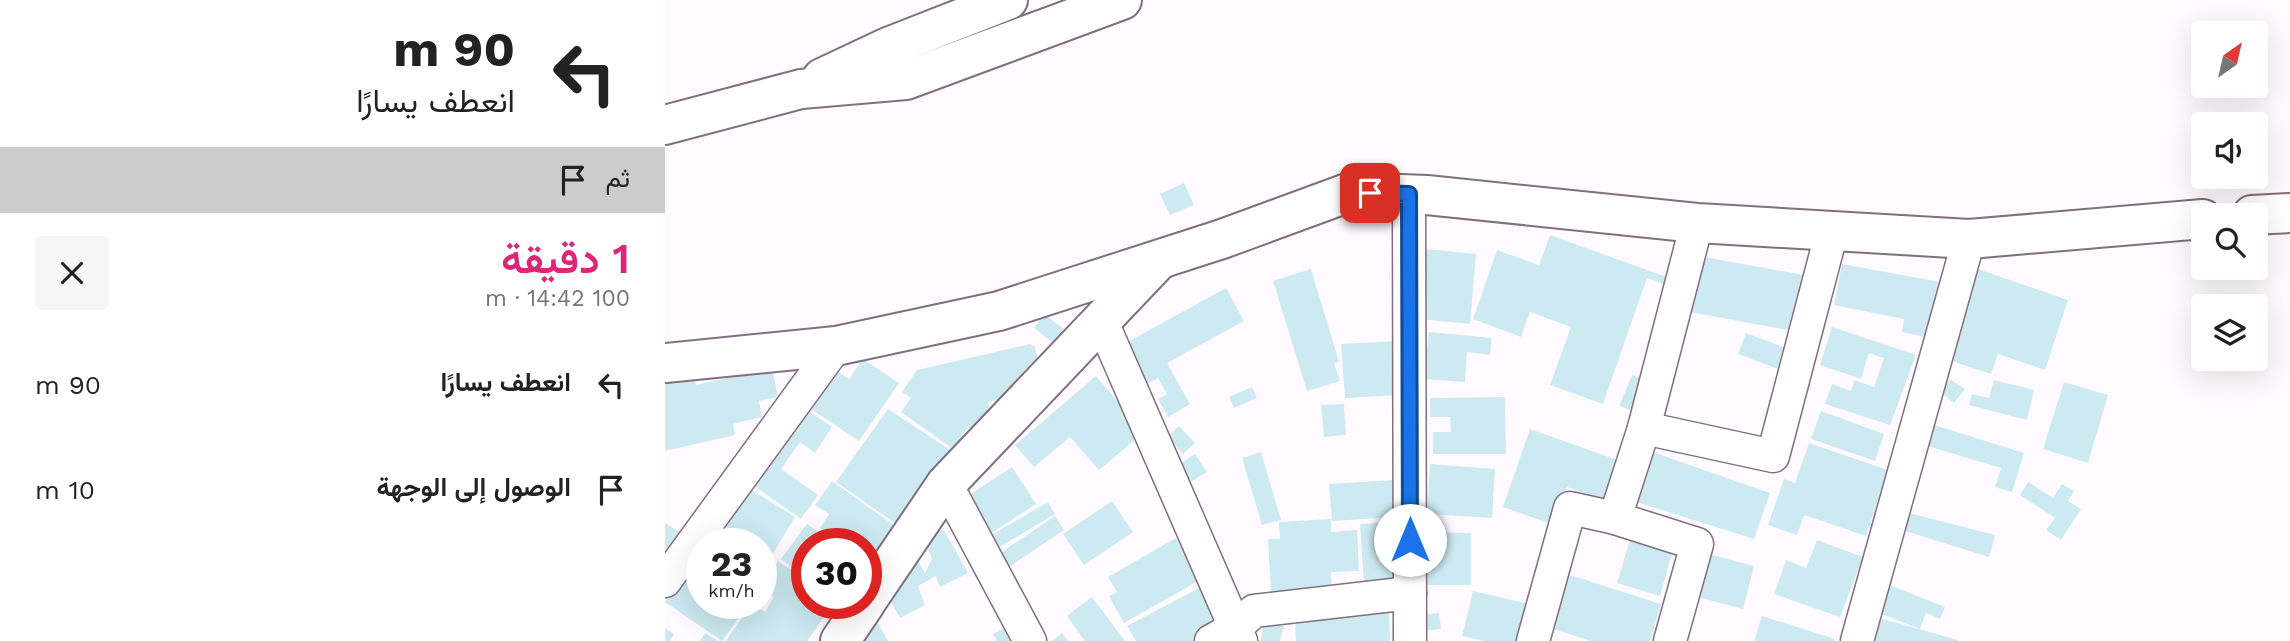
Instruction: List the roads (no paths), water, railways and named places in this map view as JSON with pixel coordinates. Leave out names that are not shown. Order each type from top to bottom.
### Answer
[{"type":"street","points":[[801,89],[888,47],[1008,0]]},
{"type":"street","points":[[665,125],[801,89],[906,80],[1122,0]]},
{"type":"street","points":[[665,363],[836,346],[999,312],[1350,192],[1409,194],[1697,223],[1969,239],[2191,220]]},
{"type":"street","points":[[1409,194],[1410,641]]},
{"type":"street","points":[[2268,214],[2290,213]]},
{"type":"street","points":[[1615,518],[1644,428],[1697,223]]},
{"type":"street","points":[[1644,428],[1773,456],[1832,230]]},
{"type":"street","points":[[1857,641],[1969,239]]},
{"type":"street","points":[[882,579],[946,484],[1160,259]]},
{"type":"street","points":[[1102,322],[1229,637],[1254,611],[1410,593]]},
{"type":"street","points":[[665,581],[836,346]]},
{"type":"street","points":[[946,484],[1030,641]]},
{"type":"street","points":[[1532,641],[1570,508],[1615,518],[1697,544],[1670,641]]},
{"type":"street","points":[[840,641],[855,619]]}]
